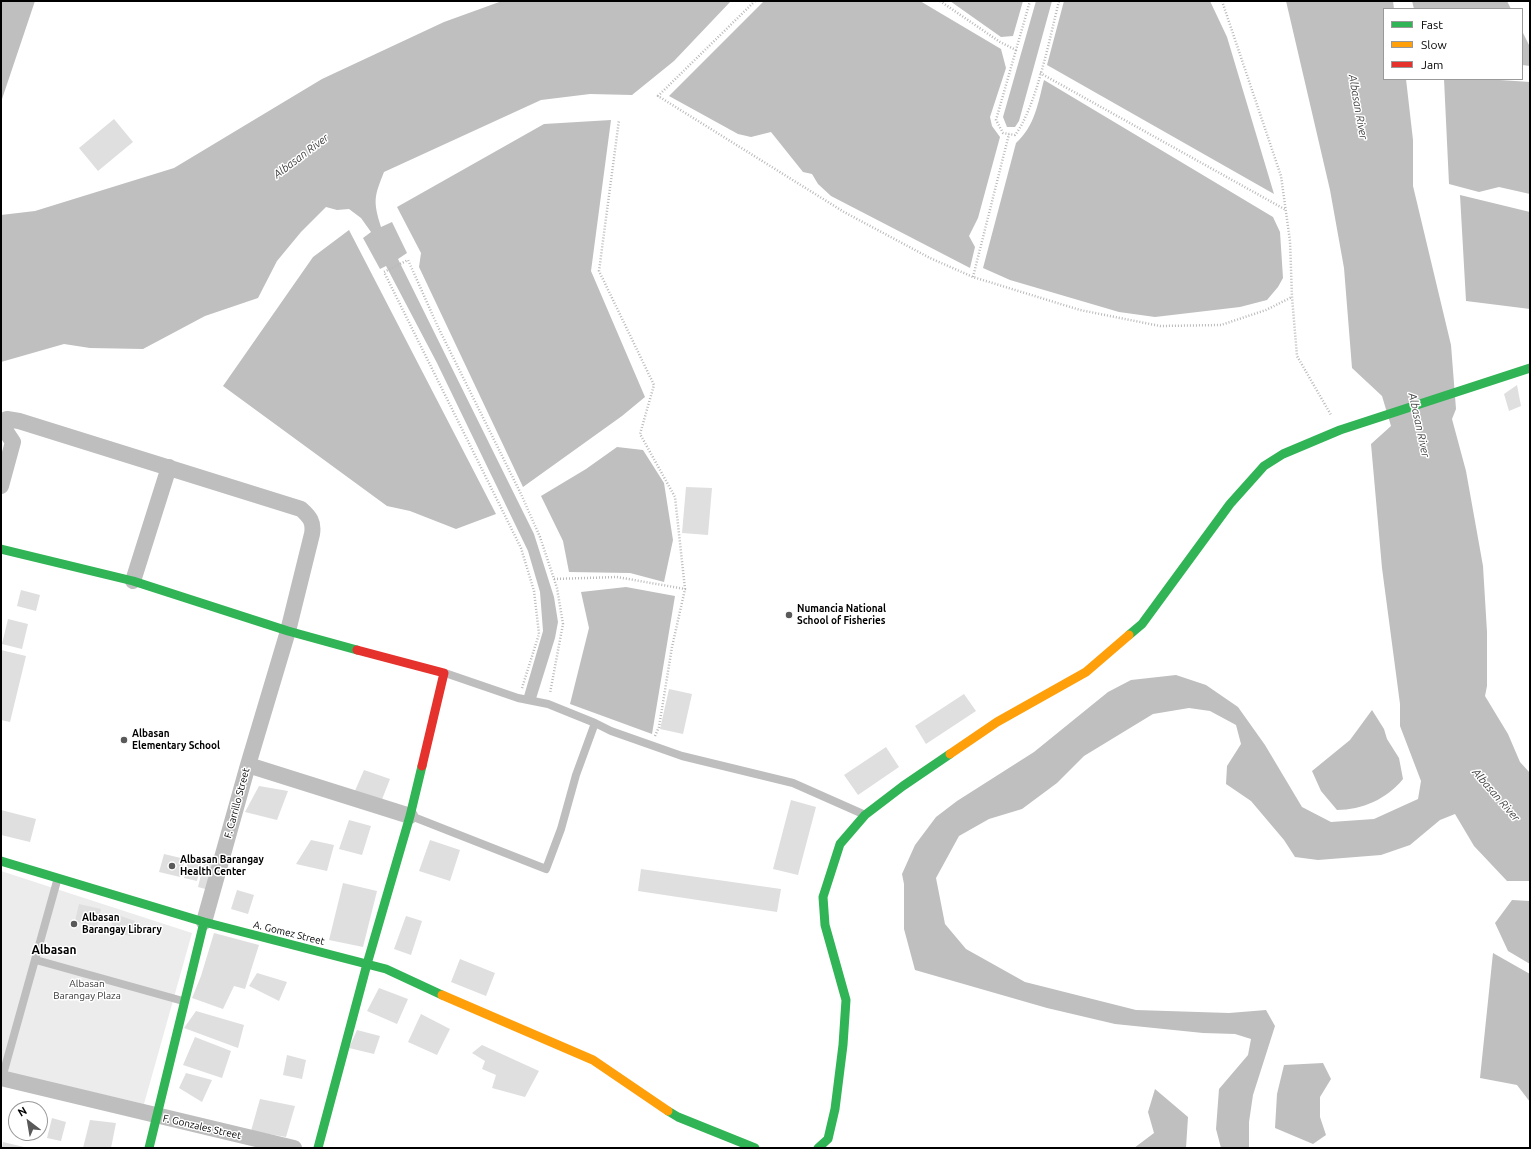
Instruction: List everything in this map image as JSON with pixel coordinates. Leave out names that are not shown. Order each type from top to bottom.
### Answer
[{"type":"street","points":[[818,1148],[828,1139],[835,1109],[843,1045],[846,1000],[825,924],[823,897],[840,844],[866,815],[903,786],[997,722],[1086,672],[1142,624],[1230,504],[1264,466],[1283,454],[1340,430],[1530,368]]},
{"type":"street","points":[[1,486],[13,442],[1,423],[7,419],[19,421],[169,467],[133,581]]},
{"type":"street","name":"F. Carrillo Street","points":[[149,1148],[186,1002],[204,922],[248,765],[288,631],[313,525],[310,516],[301,509],[169,467]]},
{"type":"street","points":[[1,549],[133,581],[288,631],[444,673],[410,816],[367,964],[318,1148]]},
{"type":"street","points":[[248,765],[410,816]]},
{"type":"street","name":"A. Gomez Street","points":[[1,861],[57,880],[204,922],[386,969],[593,1060],[678,1117],[754,1148]]},
{"type":"street","name":"F. Gonzales Street","points":[[1,1080],[294,1148]]},
{"type":"lane","points":[[444,673],[518,698],[548,704],[611,731],[682,756],[793,783],[866,815]]},
{"type":"lane","points":[[410,816],[546,868],[561,829],[576,775],[595,723]]},
{"type":"lane","points":[[1,1080],[36,960],[57,880]]},
{"type":"lane","points":[[36,960],[186,1002]]},
{"type":"path","points":[[755,1],[658,96],[844,212],[930,258],[973,277],[1080,310],[1160,326],[1221,325],[1266,310],[1292,297]]},
{"type":"path","points":[[940,1],[1000,42],[1016,50]]},
{"type":"path","points":[[1030,1],[996,120],[1003,133],[1015,135],[1024,124],[1040,73],[1059,1]]},
{"type":"path","points":[[1222,1],[1281,176],[1290,241],[1292,297],[1297,356],[1340,430]]},
{"type":"path","points":[[1040,73],[1286,210]]},
{"type":"path","points":[[619,120],[599,271],[654,386],[640,434],[675,497],[685,589],[672,647],[659,727],[651,745]]},
{"type":"path","points":[[973,277],[1009,134]]},
{"type":"path","points":[[518,698],[539,634],[534,591],[521,548],[384,272],[408,260],[438,327],[521,494],[540,537],[554,579],[563,624],[548,704]]},
{"type":"path","points":[[554,579],[617,577],[685,589]]},
{"type":"green space","name":"Albasan Barangay Plaza","points":[[1,871],[192,933],[144,1104],[1,1071]]},
{"type":"water","points":[[1,1],[35,1],[1,102]]},
{"type":"water","name":"Albasan River","points":[[502,1],[731,1],[674,61],[632,95],[590,94],[541,100],[384,172],[378,187],[376,205],[381,227],[392,222],[407,253],[398,259],[534,534],[554,597],[558,622],[555,638],[535,702],[524,696],[543,631],[540,592],[528,551],[437,363],[386,266],[380,269],[363,238],[371,232],[361,218],[349,209],[337,210],[326,207],[301,232],[277,261],[258,298],[205,316],[143,349],[90,348],[64,344],[1,362],[1,215],[35,211],[174,168],[322,79],[444,22]]},
{"type":"water","points":[[764,1],[920,1],[1001,49],[1006,68],[990,117],[992,126],[1000,137],[978,218],[969,236],[975,247],[970,268],[831,196],[818,184],[812,174],[803,172],[771,132],[751,137],[738,134],[669,96]]},
{"type":"water","points":[[950,1],[1023,1],[1013,36],[1001,37]]},
{"type":"water","points":[[1036,1],[1052,1],[1019,121],[1015,127],[1007,127],[1003,117]]},
{"type":"water","points":[[1064,1],[1210,1],[1227,37],[1274,194],[1047,65]]},
{"type":"water","name":"Albasan River","points":[[1286,1],[1393,1],[1394,8],[1383,8],[1383,80],[1406,80],[1413,140],[1413,186],[1451,345],[1456,409],[1452,419],[1466,471],[1483,566],[1487,632],[1487,686],[1485,696],[1508,734],[1520,762],[1530,773],[1530,881],[1507,881],[1474,846],[1455,814],[1440,820],[1410,845],[1381,855],[1318,860],[1295,857],[1284,840],[1251,801],[1226,784],[1227,766],[1241,744],[1236,725],[1210,711],[1189,708],[1153,714],[1084,756],[1057,783],[1022,809],[989,819],[959,836],[936,878],[945,924],[966,949],[1025,982],[1136,1010],[1229,1013],[1266,1010],[1275,1026],[1253,1095],[1249,1122],[1249,1148],[1221,1148],[1216,1129],[1219,1089],[1248,1055],[1251,1039],[1235,1034],[1203,1033],[1115,1024],[1047,1008],[915,970],[904,929],[904,884],[902,874],[915,845],[936,817],[957,801],[1034,752],[1108,692],[1131,680],[1176,675],[1206,685],[1238,707],[1265,745],[1302,807],[1331,822],[1374,819],[1418,799],[1421,781],[1400,726],[1400,704],[1382,568],[1371,444],[1391,426],[1382,396],[1352,368],[1344,268],[1330,190]]},
{"type":"water","points":[[1412,1],[1507,1],[1510,8],[1414,8]]},
{"type":"water","points":[[1523,33],[1530,47],[1530,66],[1523,65]]},
{"type":"water","points":[[1044,80],[1273,217],[1280,232],[1283,278],[1278,287],[1267,300],[1240,307],[1155,317],[1119,312],[1010,280],[983,268],[1016,143],[1032,122],[1038,106]]},
{"type":"water","points":[[1444,80],[1500,80],[1530,82],[1530,194],[1499,187],[1479,192],[1449,184]]},
{"type":"water","points":[[611,120],[591,271],[645,397],[622,416],[523,487],[419,267],[421,253],[397,207],[544,124]]},
{"type":"water","points":[[1460,195],[1530,212],[1530,309],[1466,301]]},
{"type":"water","points":[[349,230],[496,514],[456,529],[410,511],[387,506],[223,386],[313,257]]},
{"type":"water","points":[[617,447],[643,450],[664,483],[673,540],[664,582],[630,573],[569,572],[563,541],[541,496],[586,469]]},
{"type":"water","points":[[626,587],[675,596],[652,734],[570,704],[589,628],[581,592]]},
{"type":"water","points":[[1372,710],[1399,758],[1403,779],[1382,798],[1356,808],[1337,810],[1321,791],[1312,771],[1350,740]]},
{"type":"water","points":[[1512,900],[1530,901],[1530,964],[1508,951],[1495,923]]},
{"type":"water","points":[[1493,953],[1530,974],[1530,1102],[1517,1085],[1480,1078]]},
{"type":"water","points":[[1323,1063],[1331,1079],[1320,1097],[1320,1117],[1326,1135],[1313,1144],[1275,1128],[1277,1094],[1284,1065]]},
{"type":"water","points":[[1155,1089],[1188,1117],[1186,1148],[1134,1148],[1154,1133],[1148,1112]]},
{"type":"building","points":[[114,119],[133,142],[98,171],[79,148]]},
{"type":"building","points":[[1517,385],[1521,406],[1509,411],[1504,394]]},
{"type":"building","points":[[686,487],[712,488],[708,535],[682,533]]},
{"type":"building","points":[[21,590],[40,595],[36,611],[17,606]]},
{"type":"building","points":[[8,619],[28,624],[22,649],[2,644]]},
{"type":"building","points":[[1,650],[26,656],[10,722],[1,720]]},
{"type":"building","points":[[669,689],[692,694],[683,734],[660,729]]},
{"type":"building","points":[[964,694],[976,711],[926,744],[915,726]]},
{"type":"building","points":[[886,747],[899,767],[858,795],[844,775]]},
{"type":"building","points":[[364,770],[390,779],[381,802],[354,793]]},
{"type":"building","points":[[259,786],[288,791],[277,820],[245,812]]},
{"type":"building","points":[[791,800],[816,807],[798,875],[773,869]]},
{"type":"building","points":[[1,810],[36,819],[30,842],[1,835]]},
{"type":"building","points":[[349,820],[371,826],[362,855],[339,849]]},
{"type":"building","points":[[311,840],[334,845],[327,871],[296,864]]},
{"type":"building","points":[[430,840],[460,850],[450,881],[419,871]]},
{"type":"building","name":"Albasan Barangay Health Center","points":[[164,854],[185,859],[180,877],[159,872]]},
{"type":"building","points":[[188,860],[201,864],[197,881],[184,878]]},
{"type":"building","points":[[204,862],[215,865],[209,890],[198,887]]},
{"type":"building","points":[[641,869],[781,889],[777,912],[638,891]]},
{"type":"building","points":[[343,883],[377,891],[363,947],[329,940]]},
{"type":"building","points":[[237,890],[254,895],[248,914],[231,909]]},
{"type":"building","points":[[79,904],[101,909],[97,927],[75,921]]},
{"type":"building","points":[[115,914],[135,921],[130,936],[110,930]]},
{"type":"building","points":[[406,916],[422,921],[411,955],[394,949]]},
{"type":"building","points":[[214,933],[259,945],[245,989],[234,986],[223,1009],[192,998],[201,976]]},
{"type":"building","points":[[460,959],[495,973],[486,996],[451,982]]},
{"type":"building","points":[[257,973],[287,982],[279,1001],[249,986]]},
{"type":"building","points":[[379,988],[408,999],[397,1024],[367,1011]]},
{"type":"building","points":[[196,1011],[244,1025],[238,1048],[184,1028]]},
{"type":"building","points":[[421,1014],[450,1029],[437,1055],[408,1042]]},
{"type":"building","points":[[357,1030],[380,1036],[374,1054],[349,1048]]},
{"type":"building","points":[[195,1037],[231,1051],[222,1078],[183,1065]]},
{"type":"building","points":[[482,1045],[539,1071],[525,1097],[492,1088],[496,1075],[482,1069],[485,1061],[472,1053]]},
{"type":"building","points":[[287,1055],[306,1060],[302,1079],[283,1075]]},
{"type":"building","points":[[186,1073],[212,1080],[202,1102],[179,1088]]},
{"type":"building","points":[[260,1099],[295,1106],[286,1137],[251,1131]]},
{"type":"building","points":[[52,1118],[66,1122],[61,1141],[48,1138]]},
{"type":"building","points":[[90,1120],[116,1123],[111,1148],[83,1148]]},
{"type":"building","points":[[3,1142],[24,1147],[24,1148],[2,1148]]},
{"type":"traffic: fast","points":[[1129,635],[1142,624],[1230,504],[1264,466],[1283,454],[1340,430],[1530,368]]},
{"type":"traffic: fast","points":[[1,549],[133,581],[288,631],[357,650]]},
{"type":"traffic: fast","points":[[818,1148],[828,1139],[835,1109],[843,1045],[846,1000],[825,925],[823,897],[840,844],[865,815],[903,786],[950,754]]},
{"type":"traffic: fast","points":[[318,1148],[367,964],[410,816],[422,766]]},
{"type":"traffic: fast","points":[[1,861],[204,922],[386,969],[442,995]]},
{"type":"traffic: fast","points":[[149,1148],[204,922]]},
{"type":"traffic: fast","points":[[668,1111],[678,1117],[755,1148]]},
{"type":"traffic: slow","points":[[950,754],[997,722],[1086,672],[1129,635]]},
{"type":"traffic: slow","points":[[442,995],[593,1060],[668,1111]]},
{"type":"traffic: jam","points":[[357,650],[444,673],[422,766]]},
{"type":"place","name":"Numancia National School of Fisheries","points":[[789,615]]},
{"type":"place","name":"Albasan Elementary School","points":[[124,740]]},
{"type":"place","name":"Albasan Barangay Health Center","points":[[172,866]]},
{"type":"place","name":"Albasan Barangay Library","points":[[74,924]]},
{"type":"district","name":"Albasan","points":[[54,950]]}]
